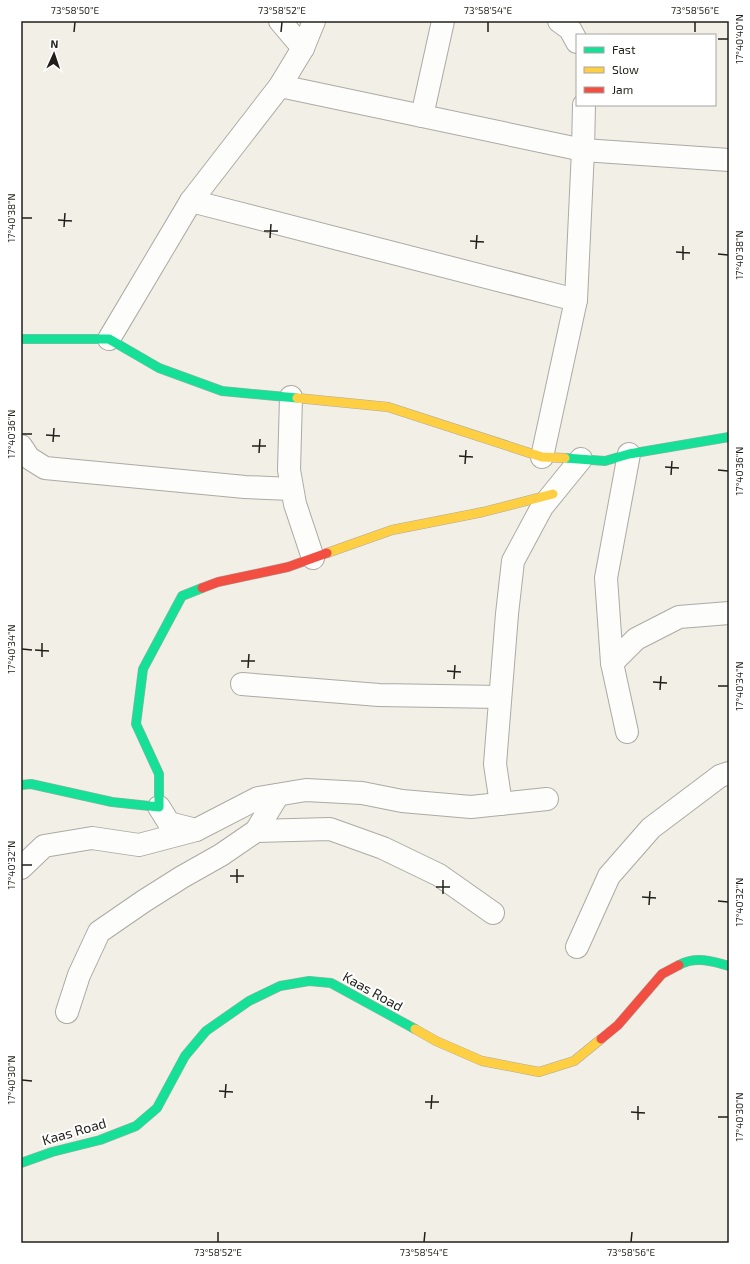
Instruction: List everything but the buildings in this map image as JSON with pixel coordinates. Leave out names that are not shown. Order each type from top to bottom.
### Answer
[{"type":"street","points":[[280,21],[303,48]]},
{"type":"street","points":[[109,339],[191,201],[280,86],[303,48],[314,21]]},
{"type":"street","points":[[422,116],[444,21]]},
{"type":"street","points":[[559,21],[577,34]]},
{"type":"street","points":[[280,86],[583,150],[729,160]]},
{"type":"street","points":[[542,457],[576,300],[584,106]]},
{"type":"street","points":[[191,201],[576,300]]},
{"type":"street","points":[[21,339],[109,339],[159,368],[222,391],[388,407],[542,457],[605,460],[629,454],[729,437]]},
{"type":"street","points":[[291,398],[289,470],[295,504],[313,558]]},
{"type":"street","points":[[21,446],[29,458],[45,468],[245,487],[292,489]]},
{"type":"street","points":[[626,732],[612,664],[606,578],[629,454]]},
{"type":"street","points":[[501,804],[495,764],[507,614],[513,561],[542,507],[581,459]]},
{"type":"street","points":[[196,830],[169,823],[159,807],[159,774],[136,724],[143,669],[182,596],[218,582],[288,567],[392,530],[483,512],[553,494]]},
{"type":"street","points":[[612,664],[636,639],[679,617],[729,613]]},
{"type":"street","points":[[242,684],[379,695],[500,697]]},
{"type":"street","points":[[577,947],[609,876],[651,828],[720,776],[729,773]]},
{"type":"street","points":[[21,785],[31,784],[112,802],[159,807]]},
{"type":"street","points":[[21,868],[44,846],[92,838],[140,845],[196,830],[258,798],[306,790],[362,793],[402,801],[471,807],[547,799]]},
{"type":"street","points":[[67,1012],[79,975],[99,932],[163,889],[221,855],[256,831],[278,795]]},
{"type":"street","points":[[256,831],[330,829],[383,848],[439,875],[493,913]]},
{"type":"street","name":"Kaas Road","points":[[21,1163],[52,1152],[100,1140],[136,1126],[157,1108],[185,1056],[206,1031],[249,1001],[280,986],[309,981],[331,983],[436,1041],[482,1061],[539,1072],[574,1061],[618,1025],[662,974],[686,961],[709,960],[729,966]]},
{"type":"traffic: fast","points":[[21,339],[109,339],[159,368],[222,391],[297,398]]},
{"type":"traffic: fast","points":[[565,458],[605,461],[629,454],[729,437]]},
{"type":"traffic: fast","points":[[21,785],[31,784],[112,802],[159,807],[159,774],[136,724],[143,669],[182,596],[202,588]]},
{"type":"traffic: fast","points":[[679,965],[685,962],[704,960],[729,966]]},
{"type":"traffic: fast","points":[[21,1163],[52,1152],[100,1140],[136,1126],[157,1108],[185,1056],[206,1031],[249,1001],[280,986],[309,981],[331,983],[415,1029]]},
{"type":"traffic: slow","points":[[297,398],[388,407],[542,457],[565,458]]},
{"type":"traffic: slow","points":[[327,553],[392,530],[483,512],[553,494]]},
{"type":"traffic: slow","points":[[415,1029],[436,1041],[482,1061],[539,1072],[574,1061],[601,1039]]},
{"type":"traffic: jam","points":[[202,588],[218,582],[288,567],[327,553]]},
{"type":"traffic: jam","points":[[601,1039],[618,1025],[662,974],[679,965]]}]
